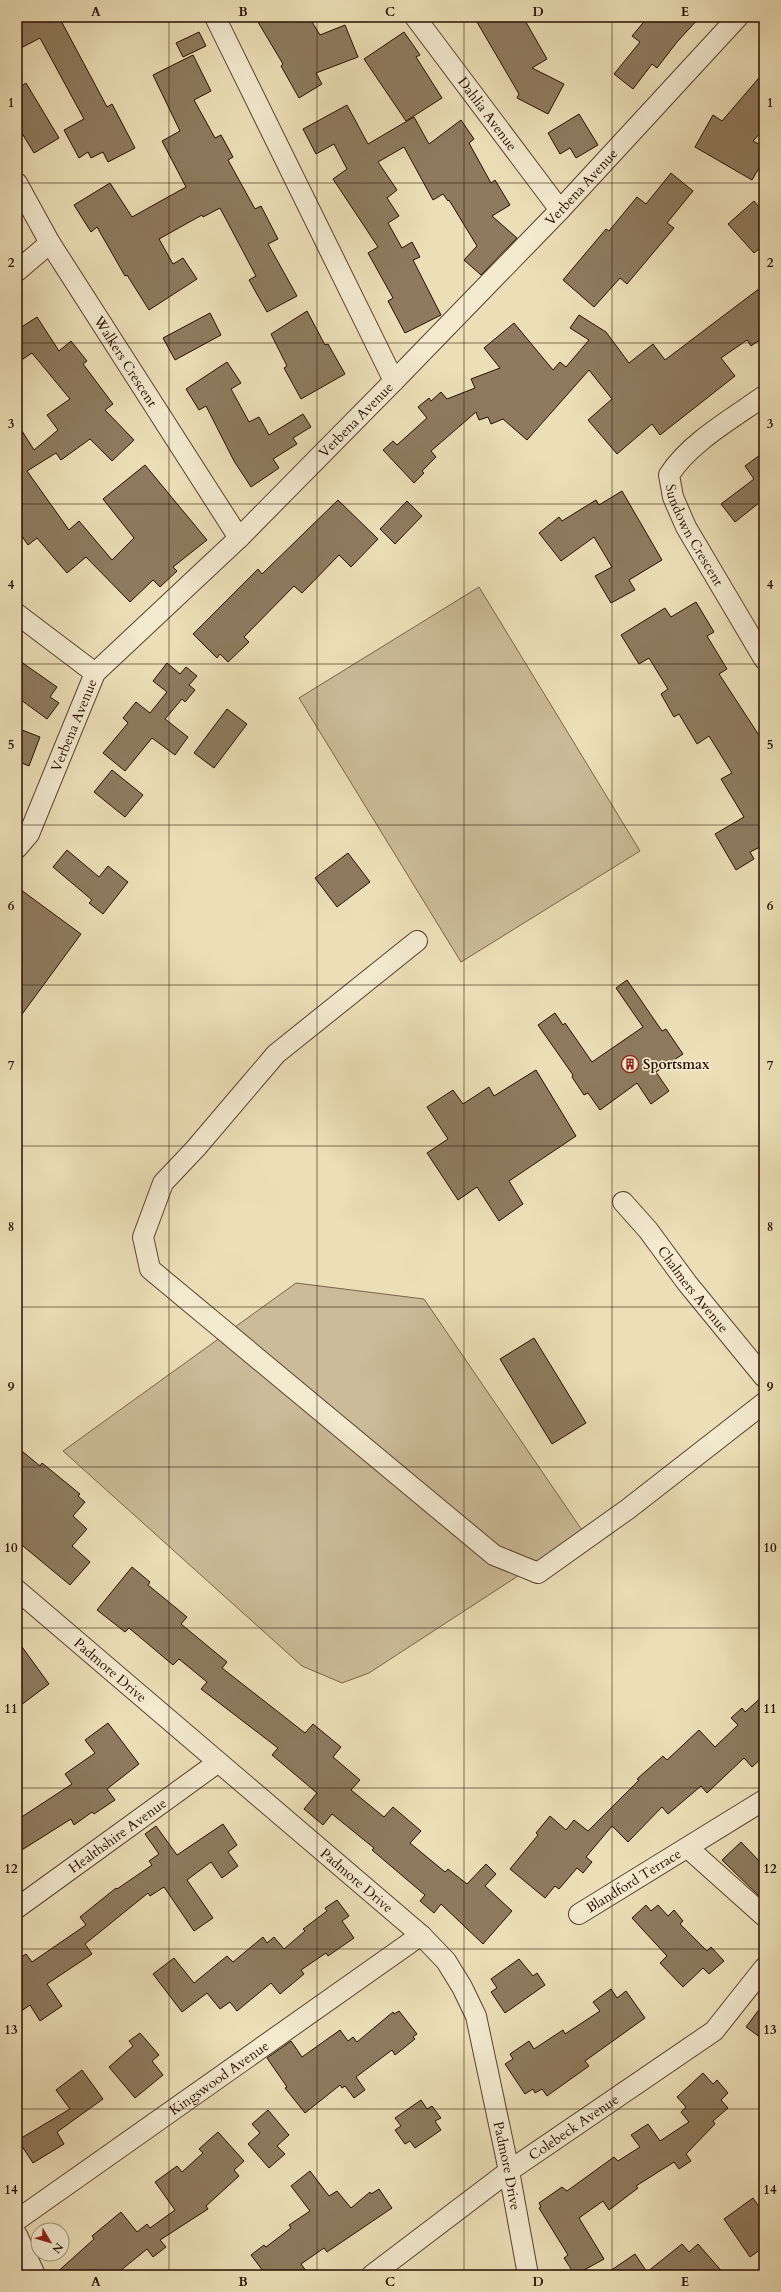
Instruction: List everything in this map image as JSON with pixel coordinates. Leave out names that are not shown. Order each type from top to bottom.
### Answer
[{"type":"street","points":[[215,17],[394,381]]},
{"type":"street","name":"Dahlia Avenue","points":[[415,17],[560,210]]},
{"type":"street","name":"Verbena Avenue","points":[[21,834],[95,673],[239,538],[394,381],[560,210],[738,17]]},
{"type":"street","name":"Walkers Crescent","points":[[17,183],[50,243],[239,538]]},
{"type":"street","points":[[17,271],[50,243]]},
{"type":"street","name":"Sundown Crescent","points":[[764,396],[698,444],[677,462],[669,475],[673,498],[686,527],[764,659]]},
{"type":"street","points":[[17,614],[95,673]]},
{"type":"street","points":[[417,941],[276,1054],[196,1148],[163,1183],[143,1237],[150,1269],[494,1555],[538,1573],[628,1509],[764,1403]]},
{"type":"street","name":"Chalmers Avenue","points":[[623,1202],[648,1230],[687,1283],[764,1377]]},
{"type":"street","name":"Padmore Drive","points":[[19,1596],[421,1935],[446,1961],[462,1987],[476,2016],[509,2171],[528,2275]]},
{"type":"street","name":"Healthshire Avenue","points":[[17,1908],[217,1763]]},
{"type":"street","name":"Blandford Terrace","points":[[579,1914],[764,1800]]},
{"type":"street","name":"Blandford Terrace","points":[[688,1848],[764,1916]]},
{"type":"street","name":"Kingswood Avenue","points":[[17,2220],[421,1935]]},
{"type":"street","name":"Colebeck Avenue","points":[[372,2275],[509,2171],[714,2031],[764,1968]]},
{"type":"street","points":[[17,2235],[35,2275]]},
{"type":"shaded area","points":[[479,587],[640,851],[461,962],[299,698]]},
{"type":"shaded area","points":[[296,1283],[424,1299],[584,1533],[369,1673],[342,1683],[302,1666],[63,1451]]},
{"type":"building","points":[[17,17],[59,17],[107,107],[112,104],[135,148],[108,162],[103,152],[91,158],[88,152],[79,158],[64,130],[84,119],[40,38],[17,50]]},
{"type":"building","points":[[255,17],[309,17],[320,35],[345,25],[358,57],[316,73],[322,84],[299,98],[281,66],[283,64]]},
{"type":"building","points":[[474,17],[523,17],[547,59],[532,68],[564,84],[548,114],[517,98],[519,94]]},
{"type":"building","points":[[648,17],[700,17],[677,42],[657,68],[652,64],[633,89],[614,74],[640,42],[632,36]]},
{"type":"building","points":[[199,32],[206,46],[183,57],[176,43]]},
{"type":"building","points":[[404,32],[420,55],[416,57],[442,98],[406,121],[364,59]]},
{"type":"building","points":[[193,55],[211,91],[194,100],[215,138],[221,135],[233,157],[228,160],[255,209],[261,206],[278,239],[268,244],[297,296],[267,312],[249,280],[256,276],[220,208],[203,217],[202,215],[159,239],[173,264],[183,258],[197,279],[149,310],[127,275],[125,276],[97,227],[91,232],[74,205],[110,183],[132,217],[186,187],[162,141],[180,131],[153,75]]},
{"type":"building","points":[[764,72],[764,129],[753,141],[764,147],[764,159],[752,180],[695,147],[713,115],[722,121]]},
{"type":"building","points":[[26,83],[59,138],[34,153],[17,125],[17,89]]},
{"type":"building","points":[[347,105],[368,144],[414,117],[429,144],[461,120],[474,139],[469,143],[491,183],[495,180],[510,205],[492,216],[517,238],[481,275],[464,260],[477,246],[449,200],[448,201],[443,194],[433,200],[404,147],[378,162],[397,190],[387,198],[399,216],[388,223],[402,248],[412,242],[420,257],[413,260],[441,315],[405,333],[388,301],[393,298],[368,253],[378,247],[333,179],[347,169],[334,144],[316,154],[303,129]]},
{"type":"building","points":[[579,114],[598,145],[576,158],[570,148],[560,154],[548,133]]},
{"type":"building","points":[[671,173],[693,191],[667,223],[674,228],[627,284],[620,278],[594,307],[563,280],[606,229],[609,231],[637,197],[646,204]]},
{"type":"building","points":[[754,201],[764,213],[764,245],[754,253],[728,224]]},
{"type":"building","points":[[764,285],[764,337],[751,346],[747,340],[721,358],[735,376],[660,435],[652,424],[617,454],[588,420],[612,399],[589,370],[527,440],[503,419],[491,424],[488,417],[479,420],[476,412],[431,451],[436,457],[422,471],[424,473],[414,483],[383,450],[393,441],[397,445],[427,418],[418,407],[429,398],[431,401],[441,392],[447,399],[475,388],[471,379],[500,368],[484,348],[514,323],[553,370],[560,362],[566,367],[589,340],[570,328],[579,315],[606,332],[629,363],[653,344],[665,360]]},
{"type":"building","points":[[307,311],[325,345],[328,344],[345,374],[301,399],[284,368],[287,366],[271,334]]},
{"type":"building","points":[[210,313],[221,335],[175,360],[163,338]]},
{"type":"building","points":[[37,317],[59,351],[71,341],[87,361],[83,364],[113,404],[105,410],[134,440],[112,461],[90,439],[61,460],[56,453],[27,471],[69,530],[79,521],[112,560],[134,538],[103,499],[145,465],[207,540],[173,567],[177,571],[160,587],[153,580],[130,602],[86,557],[67,573],[37,538],[28,545],[17,529],[17,423],[34,450],[58,430],[47,415],[70,399],[32,353],[17,363],[17,330]]},
{"type":"building","points":[[227,362],[241,383],[231,389],[249,422],[259,417],[269,435],[303,414],[311,427],[293,438],[297,444],[273,459],[279,468],[251,487],[234,461],[206,406],[199,410],[186,389]]},
{"type":"building","points":[[764,452],[764,499],[735,522],[721,504],[754,479],[745,466]]},
{"type":"building","points":[[622,491],[662,560],[629,580],[635,590],[611,603],[595,576],[612,567],[594,537],[561,561],[539,533],[559,517],[562,521],[596,500],[599,505]]},
{"type":"building","points":[[338,500],[378,539],[351,567],[339,555],[302,593],[294,586],[244,637],[249,642],[228,662],[220,654],[217,658],[193,634],[258,569],[262,574]]},
{"type":"building","points":[[407,501],[422,516],[395,544],[380,529]]},
{"type":"building","points":[[696,602],[714,632],[707,636],[727,669],[719,674],[764,743],[764,845],[750,852],[754,859],[736,870],[715,834],[744,817],[721,779],[732,773],[709,736],[697,744],[679,714],[674,717],[661,694],[668,689],[649,658],[639,664],[621,635],[665,608],[671,617]]},
{"type":"building","points":[[17,659],[57,687],[50,697],[59,703],[47,719],[17,697]]},
{"type":"building","points":[[167,663],[180,674],[186,667],[197,676],[189,685],[195,690],[185,702],[182,699],[165,719],[188,737],[175,755],[152,738],[125,771],[103,753],[128,723],[123,718],[136,702],[150,713],[167,692],[153,681]]},
{"type":"building","points":[[227,709],[247,724],[214,768],[194,753]]},
{"type":"building","points":[[17,728],[40,737],[29,766],[17,761]]},
{"type":"building","points":[[112,770],[143,795],[125,817],[94,792]]},
{"type":"building","points":[[67,850],[99,877],[108,866],[128,882],[103,914],[89,903],[92,900],[53,867]]},
{"type":"building","points":[[348,853],[370,882],[337,907],[315,878]]},
{"type":"building","points":[[17,887],[81,934],[17,1021]]},
{"type":"building","name":"Sportsmax","points":[[627,980],[662,1031],[666,1029],[683,1054],[656,1072],[669,1091],[651,1104],[637,1083],[600,1110],[588,1093],[584,1095],[572,1077],[573,1075],[538,1025],[555,1013],[563,1025],[565,1023],[592,1062],[643,1027],[616,988]]},
{"type":"building","points":[[536,1070],[576,1136],[509,1181],[523,1204],[499,1221],[477,1187],[458,1200],[427,1153],[448,1139],[427,1107],[453,1090],[463,1104],[489,1087],[494,1096]]},
{"type":"building","points":[[534,1338],[586,1423],[552,1444],[500,1359]]},
{"type":"building","points":[[17,1447],[40,1466],[42,1463],[80,1494],[78,1496],[85,1502],[73,1516],[87,1529],[72,1546],[90,1562],[70,1585],[17,1541]]},
{"type":"building","points":[[132,1567],[150,1582],[148,1585],[187,1617],[181,1624],[227,1662],[222,1668],[305,1733],[313,1724],[341,1747],[333,1757],[360,1780],[351,1790],[384,1817],[393,1807],[421,1831],[410,1843],[445,1872],[448,1869],[467,1884],[486,1864],[496,1874],[485,1886],[512,1911],[483,1944],[441,1904],[434,1913],[420,1901],[425,1895],[372,1850],[374,1848],[332,1814],[323,1825],[304,1809],[317,1793],[272,1755],[278,1748],[201,1689],[207,1682],[179,1659],[173,1665],[129,1628],[125,1632],[97,1610]]},
{"type":"building","points":[[17,1640],[49,1684],[17,1708]]},
{"type":"building","points":[[764,1695],[764,1756],[752,1767],[744,1758],[707,1793],[701,1786],[668,1814],[662,1807],[628,1842],[612,1826],[586,1857],[592,1862],[583,1873],[577,1868],[559,1889],[555,1886],[545,1898],[510,1869],[538,1835],[536,1833],[550,1816],[566,1830],[574,1820],[588,1831],[639,1780],[637,1779],[663,1756],[667,1760],[699,1730],[715,1747],[738,1725],[731,1718],[742,1708],[745,1712]]},
{"type":"building","points":[[108,1723],[139,1764],[107,1789],[115,1800],[94,1814],[92,1812],[74,1825],[71,1819],[17,1853],[17,1820],[72,1784],[65,1774],[95,1753],[85,1740]]},
{"type":"building","points":[[223,1824],[237,1845],[228,1852],[238,1866],[222,1878],[211,1862],[187,1880],[213,1918],[194,1931],[164,1887],[150,1896],[148,1893],[85,1944],[92,1954],[47,1984],[62,2006],[40,2021],[30,2005],[17,2014],[17,1960],[26,1954],[32,1962],[86,1925],[80,1917],[116,1888],[117,1889],[152,1865],[149,1861],[159,1854],[145,1834],[156,1826],[177,1855]]},
{"type":"building","points":[[741,1842],[764,1866],[764,1901],[722,1860]]},
{"type":"building","points":[[337,1900],[349,1916],[342,1921],[354,1938],[328,1956],[326,1953],[301,1970],[304,1974],[280,1994],[271,1983],[237,2011],[230,2002],[220,2009],[207,1993],[182,2012],[153,1974],[174,1958],[194,1983],[227,1956],[233,1962],[263,1937],[267,1943],[274,1937],[284,1949],[305,1931],[303,1929],[327,1911],[325,1908]]},
{"type":"building","points":[[646,1905],[651,1911],[658,1905],[668,1916],[674,1910],[683,1921],[680,1924],[707,1951],[711,1947],[724,1961],[709,1974],[703,1968],[683,1987],[660,1963],[667,1956],[632,1918]]},
{"type":"building","points":[[519,1959],[533,1976],[537,1973],[545,1985],[505,2013],[491,1992],[497,1988],[491,1979]]},
{"type":"building","points":[[611,1989],[617,1998],[626,1991],[645,2018],[585,2061],[589,2066],[547,2096],[542,2089],[535,2093],[533,2089],[525,2094],[505,2064],[513,2059],[510,2054],[529,2041],[534,2049],[563,2030],[565,2034],[600,2011],[593,2002]]},
{"type":"building","points":[[764,2003],[764,2040],[746,2027]]},
{"type":"building","points":[[399,2011],[417,2034],[413,2037],[415,2039],[395,2055],[392,2050],[356,2077],[365,2090],[354,2098],[345,2086],[342,2088],[340,2085],[305,2113],[285,2088],[287,2087],[267,2058],[291,2041],[302,2057],[340,2030],[348,2041],[353,2037],[357,2042],[393,2012],[394,2014]]},
{"type":"building","points":[[140,2033],[159,2055],[152,2061],[163,2075],[135,2098],[109,2067],[133,2046],[129,2041]]},
{"type":"building","points":[[82,2070],[103,2099],[57,2132],[64,2144],[33,2163],[18,2140],[70,2109],[56,2090]]},
{"type":"building","points":[[703,2073],[713,2084],[717,2080],[728,2093],[721,2100],[728,2108],[713,2121],[715,2124],[686,2154],[691,2161],[679,2169],[674,2162],[636,2186],[638,2188],[609,2210],[603,2201],[579,2218],[604,2259],[575,2275],[564,2258],[568,2255],[539,2208],[541,2207],[539,2203],[562,2187],[567,2191],[614,2157],[618,2161],[640,2147],[631,2135],[648,2124],[660,2141],[689,2122],[681,2112],[686,2107],[677,2097]]},
{"type":"building","points":[[421,2100],[427,2109],[432,2106],[441,2118],[435,2121],[441,2130],[415,2148],[410,2141],[405,2144],[395,2130],[401,2126],[395,2118]]},
{"type":"building","points":[[268,2110],[289,2135],[277,2146],[285,2154],[269,2168],[248,2144],[260,2133],[252,2124]]},
{"type":"building","points":[[218,2132],[244,2161],[234,2170],[239,2176],[206,2206],[208,2209],[160,2240],[166,2247],[153,2257],[147,2249],[115,2275],[54,2275],[94,2239],[92,2236],[121,2212],[137,2232],[147,2224],[150,2228],[175,2210],[155,2182],[177,2166],[182,2172],[203,2153],[199,2149]]},
{"type":"building","points":[[310,2171],[329,2196],[337,2191],[351,2208],[370,2192],[371,2194],[379,2189],[392,2208],[327,2252],[324,2248],[301,2264],[309,2275],[266,2275],[251,2255],[264,2245],[266,2247],[291,2228],[289,2225],[310,2211],[291,2186]]},
{"type":"building","points":[[753,2198],[764,2214],[764,2247],[750,2257],[724,2219]]},
{"type":"building","points":[[682,2244],[689,2252],[698,2244],[725,2275],[604,2275],[635,2254],[647,2272]]},
{"type":"place","name":"Sportsmax","points":[[630,1064]]}]
